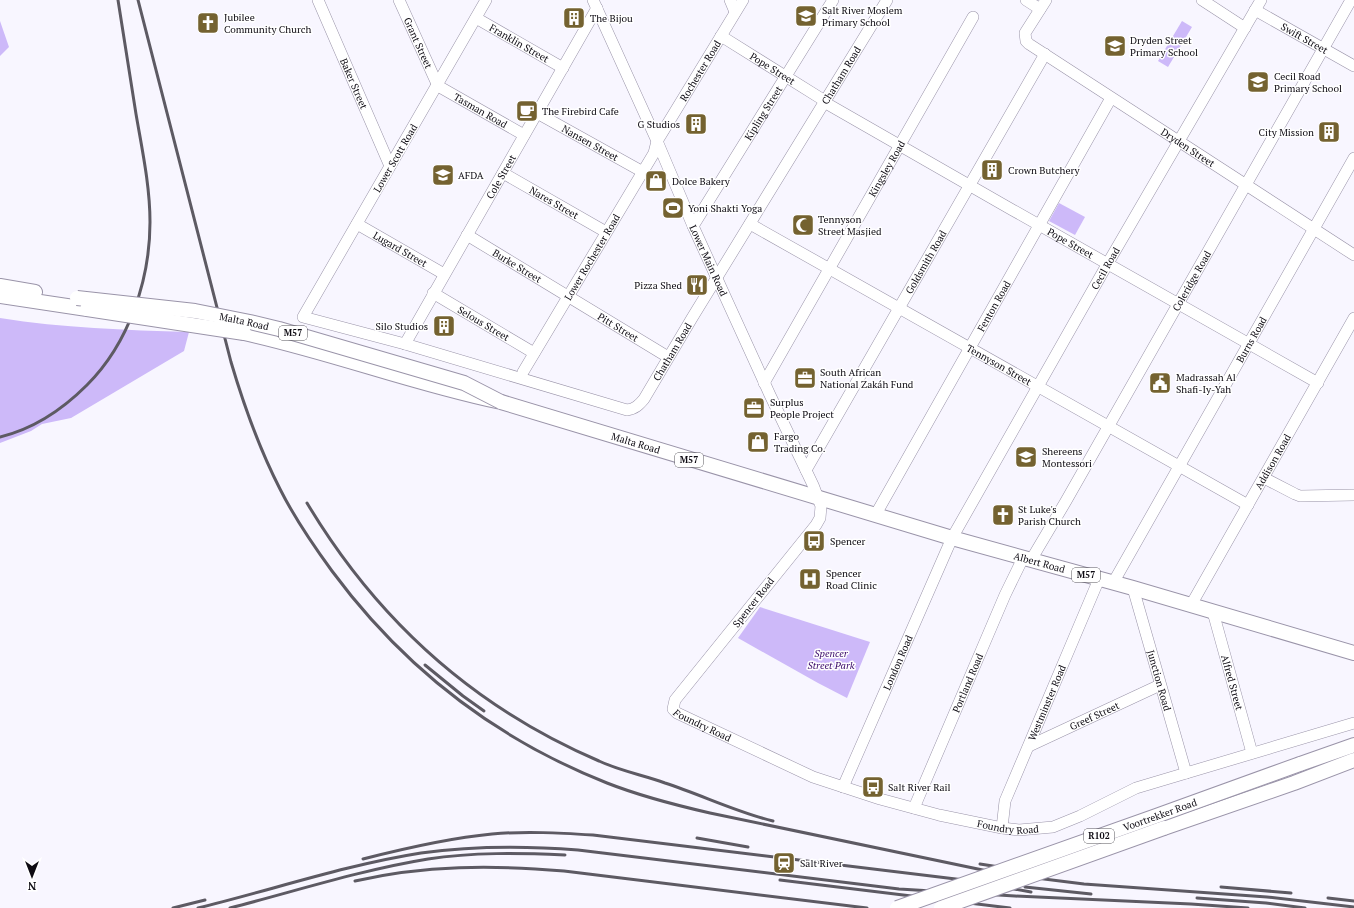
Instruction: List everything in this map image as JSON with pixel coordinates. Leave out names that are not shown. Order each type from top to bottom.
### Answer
[{"type":"main road","points":[[0,286],[47,294]]},
{"type":"main road","name":"Malta Road","points":[[0,291],[47,294],[195,311],[250,322],[464,384],[501,402]]},
{"type":"main road","name":"Malta Road","points":[[0,296],[226,329],[281,341],[462,394],[501,402],[683,458],[818,497]]},
{"type":"main road","name":"Albert Road","points":[[818,497],[952,538],[1133,588],[1354,653]]},
{"type":"main road","name":"Voortrekker Road","points":[[897,908],[1354,745]]},
{"type":"main road","name":"Voortrekker Road","points":[[941,908],[1294,783],[1354,760]]},
{"type":"street","name":"Baker Street","points":[[318,0],[390,166]]},
{"type":"street","name":"Grant Street","points":[[400,0],[438,86]]},
{"type":"street","name":"Lower Scott Road","points":[[303,317],[438,86],[443,74],[486,0]]},
{"type":"street","points":[[730,0],[735,12]]},
{"type":"street","name":"Rochester Road","points":[[657,141],[743,0]]},
{"type":"street","name":"Kipling Street","points":[[693,226],[833,0]]},
{"type":"street","name":"Chatham Road","points":[[303,317],[405,344],[627,410],[634,409],[640,404],[887,0]]},
{"type":"street","points":[[1026,0],[1043,5]]},
{"type":"street","points":[[1202,0],[1245,28]]},
{"type":"street","name":"Coleridge Road","points":[[1027,559],[1066,501],[1351,0]]},
{"type":"street","name":"Cole Street","points":[[405,344],[563,68],[595,4]]},
{"type":"street","name":"Lower Main Road","points":[[595,4],[764,383],[818,497]]},
{"type":"street","name":"Dryden Street","points":[[1043,5],[1026,30],[1025,37],[1029,44],[1354,255]]},
{"type":"street","name":"Cecil Road","points":[[952,538],[1258,5]]},
{"type":"street","name":"Swift Street","points":[[1258,5],[1323,48],[1354,66]]},
{"type":"street","name":"Kingsley Road","points":[[764,383],[973,17]]},
{"type":"street","name":"Franklin Street","points":[[476,18],[563,68]]},
{"type":"street","name":"Pope Street","points":[[721,36],[825,102],[899,146],[1318,383]]},
{"type":"street","name":"Goldsmith Road","points":[[806,470],[1045,54]]},
{"type":"street","name":"Tasman Road","points":[[438,86],[524,135]]},
{"type":"street","name":"Fenton Road","points":[[876,514],[1111,98]]},
{"type":"street","name":"Nansen Street","points":[[537,113],[643,172]]},
{"type":"street","name":"Lower Rochester Road","points":[[523,372],[643,172],[654,153],[657,141]]},
{"type":"street","name":"Burns Road","points":[[1106,581],[1179,466],[1354,158]]},
{"type":"street","name":"Nares Street","points":[[503,173],[606,232]]},
{"type":"street","name":"Lugard Street","points":[[357,224],[444,274]]},
{"type":"street","name":"Tennyson Street","points":[[750,224],[1248,505]]},
{"type":"street","name":"Burke Street","points":[[467,235],[568,296]]},
{"type":"street","name":"Selous Street","points":[[433,293],[534,353]]},
{"type":"street","name":"Pitt Street","points":[[568,296],[668,357]]},
{"type":"street","name":"Addison Road","points":[[1191,605],[1354,318]]},
{"type":"street","points":[[1264,478],[1300,496],[1354,495]]},
{"type":"street","name":"Spencer Road","points":[[673,703],[816,525],[822,512],[818,497]]},
{"type":"street","name":"London Road","points":[[843,787],[952,538]]},
{"type":"street","name":"Portland Road","points":[[914,808],[1005,596],[1027,559]]},
{"type":"street","name":"Westminster Road","points":[[1002,828],[1005,801],[1106,581]]},
{"type":"street","name":"Junction Road","points":[[1133,588],[1186,773]]},
{"type":"street","name":"Alfred Street","points":[[1213,612],[1252,753]]},
{"type":"street","name":"Greef Street","points":[[1029,746],[1160,685]]},
{"type":"street","name":"Foundry Road","points":[[673,703],[673,710],[676,713],[813,777],[880,799],[914,808],[1002,828],[1019,830],[1053,827],[1080,816],[1136,788],[1354,723]]},
{"type":"green space","points":[[0,21],[9,47],[0,56]]},
{"type":"green space","points":[[1182,21],[1192,27],[1168,67],[1158,61]]},
{"type":"green space","points":[[1059,203],[1085,217],[1075,235],[1049,221]]},
{"type":"green space","points":[[0,318],[71,326],[189,332],[184,351],[71,418],[42,424],[31,431],[0,443]]},
{"type":"green space","name":"Spencer Street Park","points":[[760,607],[870,642],[847,698],[738,638]]},
{"type":"railway","points":[[0,437],[24,429],[47,417],[58,410],[87,385],[115,350],[134,310],[141,288],[149,244],[149,195],[118,0]]},
{"type":"railway","points":[[138,0],[231,362],[241,395],[272,474],[304,531],[332,571],[360,606],[389,638],[421,669],[454,696],[490,722],[527,745],[566,765],[632,792],[697,810],[997,873],[1084,884],[1267,897],[1354,907]]},
{"type":"railway","points":[[307,503],[334,545],[364,585],[397,622],[432,656],[470,686],[510,714],[553,739],[607,764],[657,780],[746,813],[773,821]]},
{"type":"railway","points":[[425,665],[484,711]]},
{"type":"railway","points":[[363,859],[428,844],[492,834],[543,833],[593,835],[964,880],[1031,892]]},
{"type":"railway","points":[[697,838],[748,847]]},
{"type":"railway","points":[[198,908],[364,864],[393,858],[421,853],[460,849],[519,847],[578,850],[899,889],[1248,908]]},
{"type":"railway","points":[[230,908],[353,875],[428,859],[462,855],[496,854],[565,855]]},
{"type":"railway","points":[[980,864],[1012,869]]},
{"type":"railway","points":[[355,881],[433,869],[485,867],[538,869],[867,908]]},
{"type":"railway","points":[[780,880],[1010,908]]},
{"type":"railway","points":[[1025,887],[1091,894]]},
{"type":"railway","points":[[1221,887],[1291,893]]},
{"type":"railway","points":[[1197,898],[1266,903],[1305,908]]},
{"type":"railway","points":[[1328,898],[1354,901]]},
{"type":"railway","points":[[173,908],[205,900]]},
{"type":"place","name":"Salt River Moslem Primary School","points":[[806,16]]},
{"type":"place","name":"The Bijou","points":[[574,18]]},
{"type":"place","name":"Jubilee Community Church","points":[[208,23]]},
{"type":"place","name":"Dryden Street Primary School","points":[[1115,46]]},
{"type":"place","name":"Cecil Road Primary School","points":[[1258,82]]},
{"type":"place","name":"The Firebird Cafe","points":[[527,111]]},
{"type":"place","name":"G Studios","points":[[696,124]]},
{"type":"place","name":"City Mission","points":[[1329,132]]},
{"type":"place","name":"Crown Butchery","points":[[992,170]]},
{"type":"place","name":"AFDA","points":[[443,175]]},
{"type":"place","name":"Dolce Bakery","points":[[656,181]]},
{"type":"place","name":"Yoni Shakti Yoga","points":[[673,208]]},
{"type":"place","name":"Tennyson Street Masjied","points":[[803,225]]},
{"type":"place","name":"Pizza Shed","points":[[697,285]]},
{"type":"place","name":"Silo Studios","points":[[444,326]]},
{"type":"place","name":"South African National Zakáh Fund","points":[[805,378]]},
{"type":"place","name":"Madrassah Al Shafi-Iy-Yah","points":[[1160,383]]},
{"type":"place","name":"Surplus People Project","points":[[754,408]]},
{"type":"place","name":"Fargo Trading Co.","points":[[758,442]]},
{"type":"place","name":"Shereens Montessori","points":[[1026,457]]},
{"type":"place","name":"St Luke's Parish Church","points":[[1003,515]]},
{"type":"place","name":"Spencer","points":[[814,541]]},
{"type":"place","name":"Spencer Road Clinic","points":[[810,579]]},
{"type":"place","name":"Salt River Rail","points":[[873,787]]},
{"type":"place","name":"Salt River","points":[[784,863]]}]
